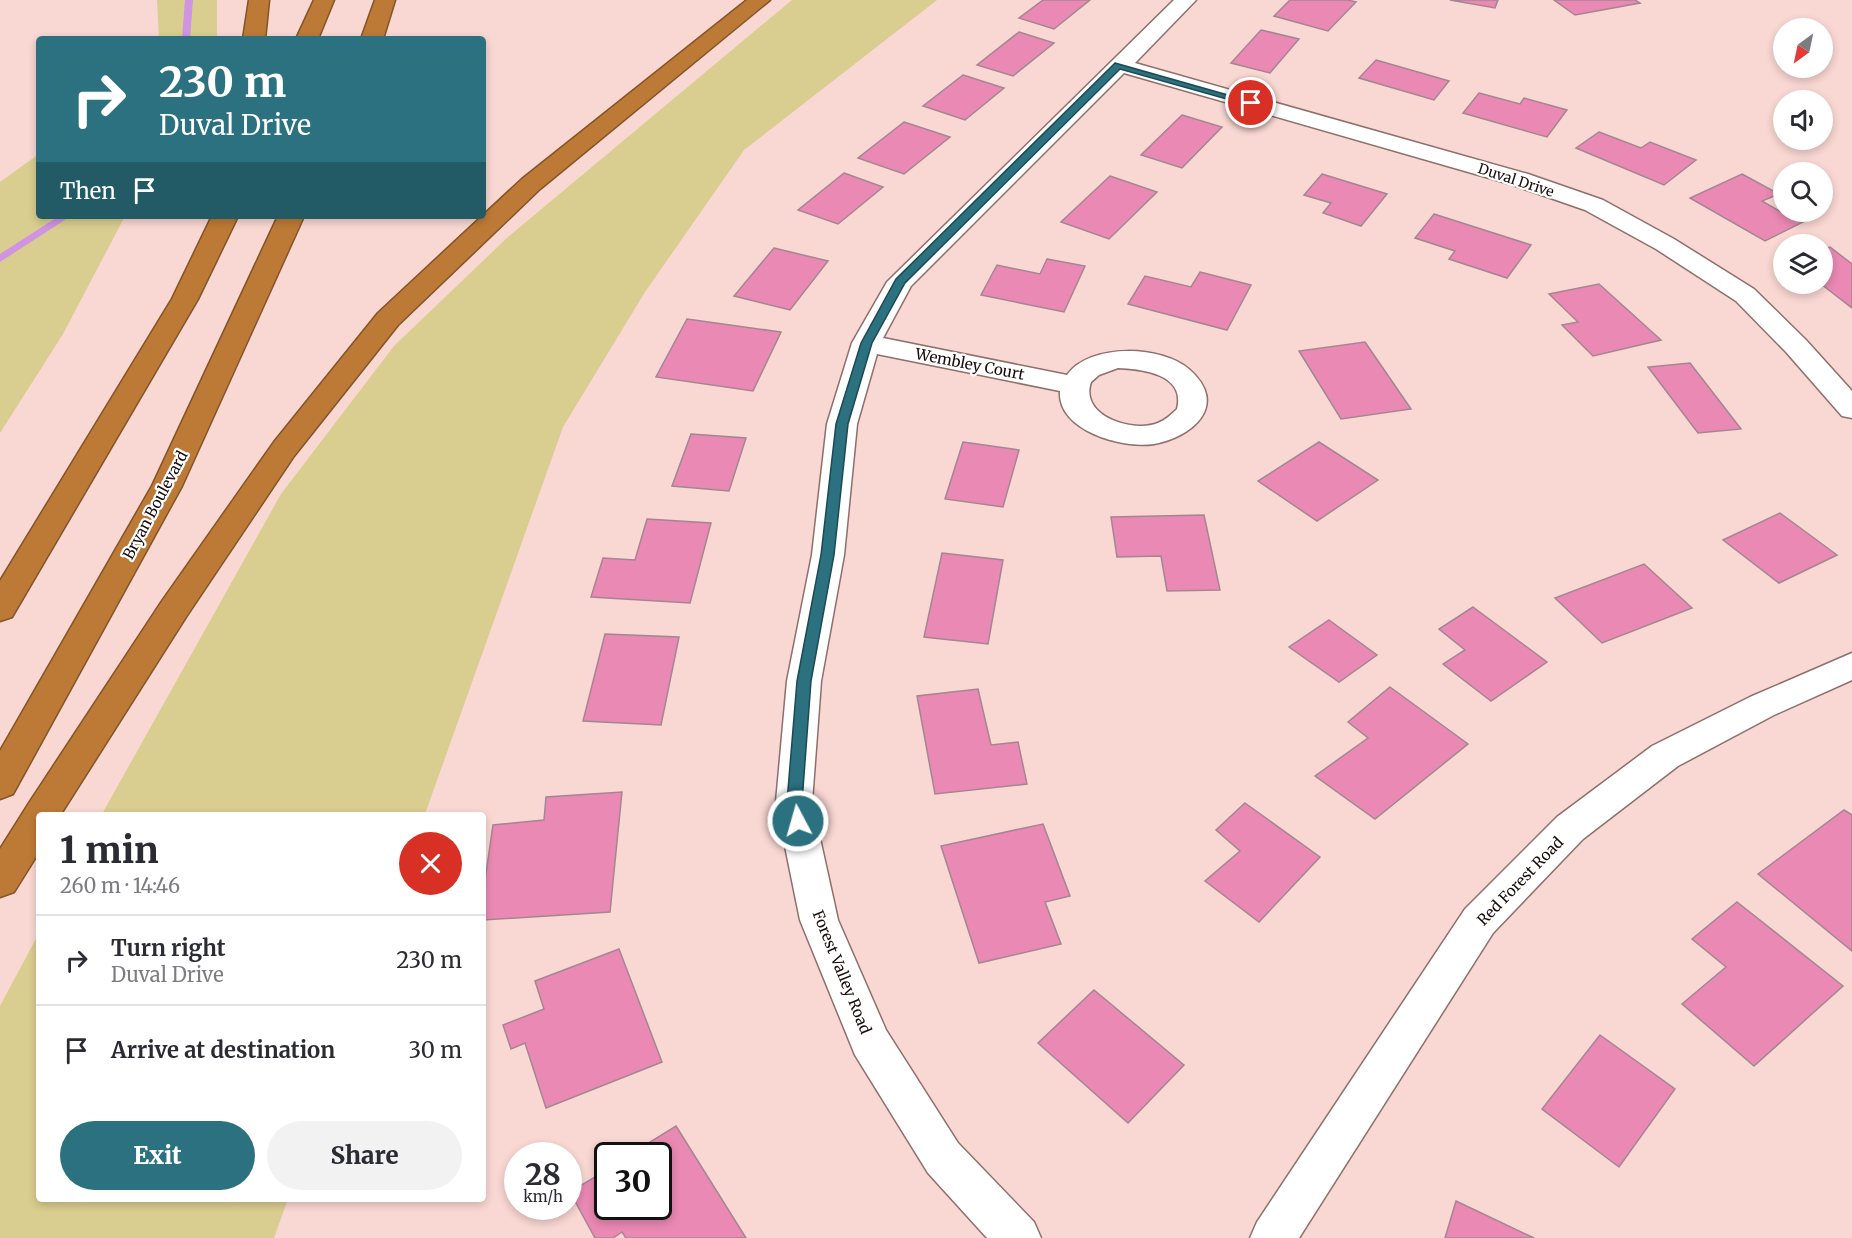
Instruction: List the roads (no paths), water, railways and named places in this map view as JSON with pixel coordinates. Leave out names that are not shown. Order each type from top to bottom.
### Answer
[{"type":"highway","points":[[254,36],[259,0]]},
{"type":"highway","points":[[308,36],[324,0]]},
{"type":"highway","points":[[373,36],[385,0]]},
{"type":"highway","points":[[43,812],[174,609],[284,450],[388,319],[531,184],[760,0]]},
{"type":"highway","points":[[210,219],[210,246]]},
{"type":"highway","points":[[0,609],[185,298],[224,219]]},
{"type":"highway","name":"Bryan Boulevard","points":[[0,784],[167,486],[290,219]]},
{"type":"highway","points":[[0,881],[36,825]]},
{"type":"street","name":"Forest Valley Road","points":[[1018,1238],[943,1158],[870,1041],[819,920],[794,802],[804,681],[828,555],[842,424],[866,343],[900,282],[1186,0]]},
{"type":"street","name":"Duval Drive","points":[[1119,65],[1519,179],[1594,205],[1665,244],[1745,295],[1796,346],[1852,409]]},
{"type":"street","name":"Wembley Court","points":[[866,343],[1074,385]]},
{"type":"street","name":"Red Forest Road","points":[[1273,1238],[1479,921],[1570,828],[1665,756],[1762,706],[1852,666]]},
{"type":"waterway","points":[[186,36],[189,0]]},
{"type":"waterway","points":[[0,259],[61,219]]}]
